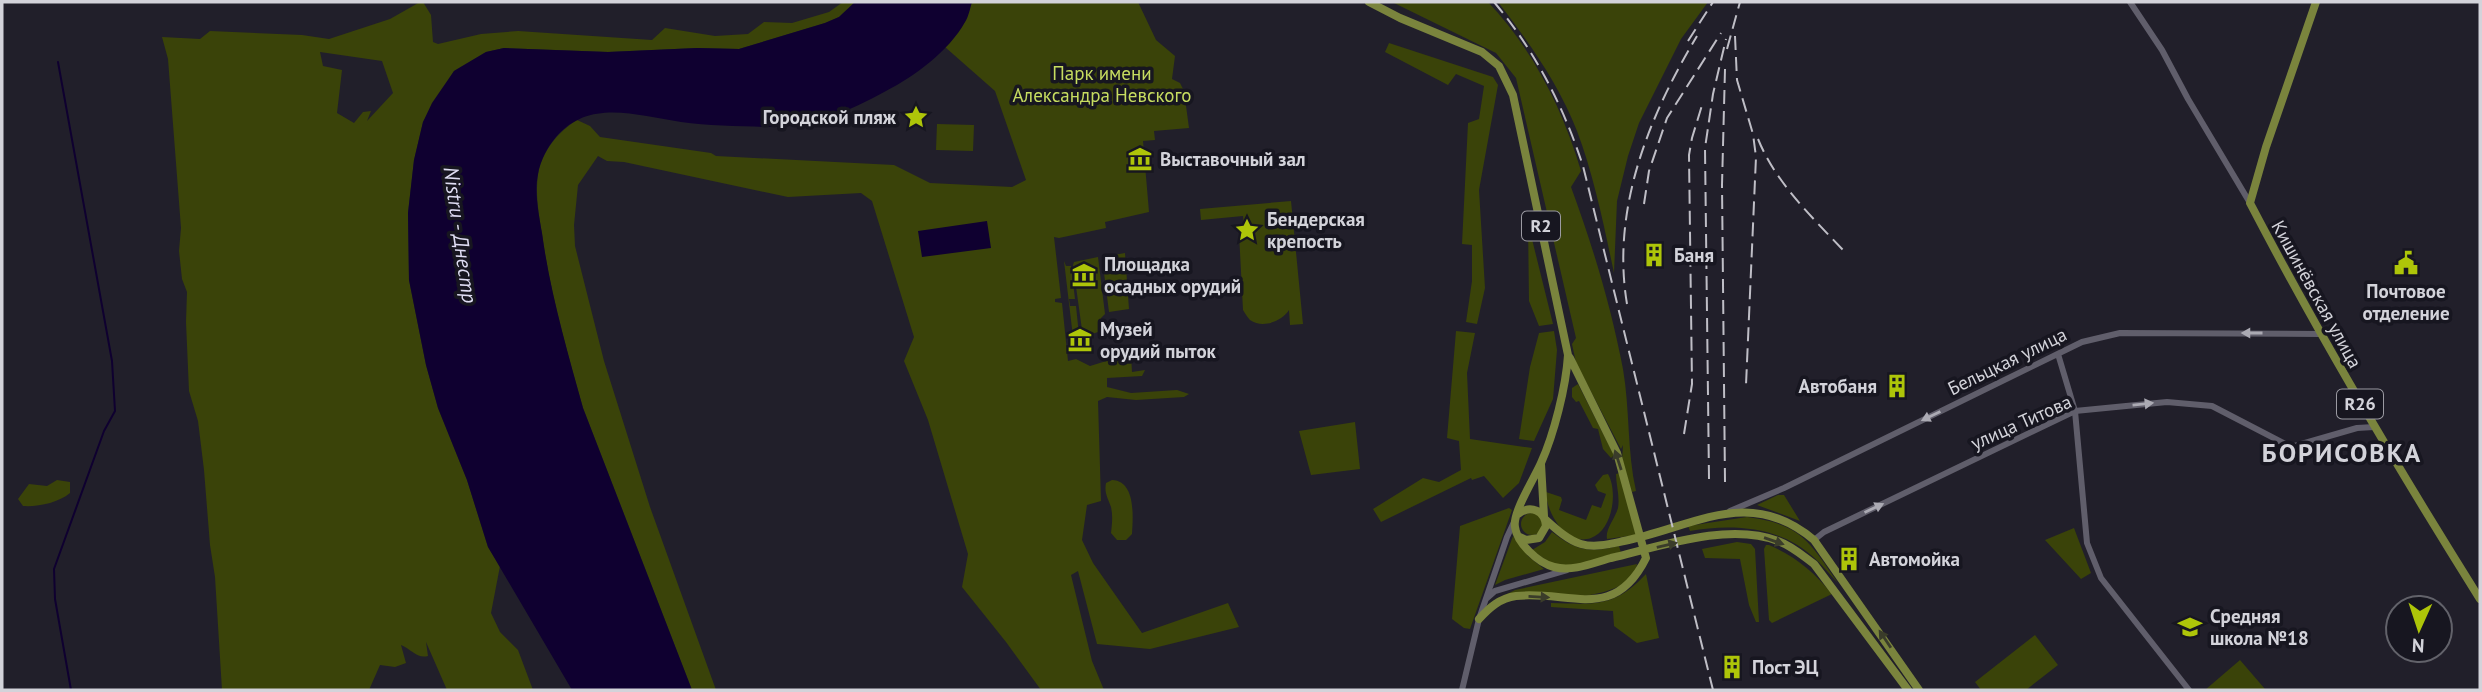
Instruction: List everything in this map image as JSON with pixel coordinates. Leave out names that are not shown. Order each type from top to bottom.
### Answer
[{"type":"main road","name":"R2","points":[[1369,2],[1401,19],[1482,52],[1499,66],[1513,95],[1568,355],[1564,391],[1541,464],[1532,476],[1515,520]]},
{"type":"main road","points":[[2250,203],[2266,146],[2316,2]]},
{"type":"main road","name":"Кишинёвская улица","points":[[2250,203],[2320,334],[2374,427],[2480,599]]},
{"type":"main road","points":[[1479,619],[1491,606],[1516,596],[1597,600],[1622,590],[1639,573],[1647,558],[1617,453],[1568,355]]},
{"type":"main road","name":"R2","points":[[1541,464],[1545,518]]},
{"type":"main road","points":[[1908,690],[1814,564],[1779,541],[1742,533],[1707,536],[1568,569],[1541,562],[1528,551],[1517,533],[1515,520],[1524,510],[1535,509],[1558,531],[1580,544],[1592,546],[1630,540],[1730,512],[1763,514],[1782,519],[1800,528],[1814,540],[1919,690]]},
{"type":"main road","points":[[1520,537],[1527,540],[1539,538],[1544,533],[1545,518]]},
{"type":"street","name":"Кишинёвская улица","points":[[2130,2],[2162,50],[2250,203]]},
{"type":"street","name":"Бельцкая улица","points":[[1730,512],[1797,482],[2082,342],[2120,333],[2320,334]]},
{"type":"street","points":[[2058,354],[2076,411],[2087,543],[2101,578],[2189,690]]},
{"type":"street","name":"улица Титова","points":[[1814,540],[1824,532],[2076,411],[2167,402],[2212,406],[2291,447],[2357,428],[2374,427]]},
{"type":"street","points":[[1462,690],[1479,619],[1515,520]]},
{"type":"street","points":[[1485,601],[1495,591],[1568,569]]},
{"type":"green space","points":[[423,2],[431,15],[433,42],[438,44],[481,34],[518,31],[652,40],[665,28],[715,36],[748,34],[764,22],[792,23],[829,12],[843,2],[855,2],[839,17],[825,23],[739,49],[608,52],[504,48],[486,52],[454,71],[423,122],[414,160],[408,213],[409,280],[426,365],[438,408],[467,480],[488,547],[500,566],[491,613],[500,632],[518,650],[533,690],[447,690],[426,642],[428,656],[424,657],[401,645],[406,663],[395,667],[380,665],[369,690],[222,690],[215,577],[204,470],[198,421],[189,391],[187,292],[182,279],[179,251],[181,228],[168,59],[162,37],[200,39],[210,31],[302,35],[329,39],[390,19]],"holes":[[[320,52],[382,61],[393,93],[367,121],[371,111],[363,112],[354,123],[337,113],[342,70],[323,66]]]},
{"type":"green space","name":"Парк имени Александра Невского","points":[[972,2],[1138,2],[1156,40],[1175,56],[1172,79],[1180,83],[1184,91],[1189,128],[1154,131],[1155,140],[1143,141],[1149,212],[1105,222],[1106,228],[1054,237],[1061,298],[1055,299],[1055,302],[1062,303],[1068,361],[1076,359],[1090,366],[1126,355],[1131,356],[1132,372],[1145,370],[1142,376],[1107,378],[1107,387],[1131,393],[1177,390],[1189,394],[1184,397],[1136,400],[1107,397],[1098,401],[1101,501],[1087,505],[1082,540],[1093,563],[1142,633],[1228,603],[1239,627],[1150,649],[1097,644],[1078,571],[1071,575],[1092,661],[1104,690],[1041,690],[962,587],[968,554],[928,420],[904,361],[914,337],[872,201],[861,193],[788,197],[624,162],[607,161],[598,156],[578,185],[575,246],[604,361],[650,507],[716,690],[692,690],[577,387],[545,256],[537,197],[537,182],[543,158],[557,136],[577,120],[590,126],[600,137],[711,153],[716,156],[894,165],[930,183],[1012,187],[1026,180],[995,91],[945,47],[965,22]]},
{"type":"green space","points":[[1392,2],[1488,2],[1519,39],[1555,102],[1581,171],[1571,187],[1601,277],[1623,369],[1636,491],[1632,492],[1622,460],[1623,445],[1621,449],[1576,363],[1572,344],[1576,338],[1516,78],[1496,53]]},
{"type":"green space","points":[[1498,2],[1708,2],[1681,39],[1639,123],[1617,201],[1614,273],[1594,183],[1570,114],[1542,64]]},
{"type":"green space","points":[[1389,43],[1493,77],[1498,85],[1479,190],[1485,288],[1477,324],[1466,322],[1472,281],[1472,245],[1462,244],[1468,123],[1479,119],[1484,86],[1456,74],[1448,85],[1385,52]]},
{"type":"green space","points":[[937,124],[974,125],[973,151],[936,150]]},
{"type":"green space","points":[[1291,201],[1303,324],[1290,325],[1289,310],[1272,322],[1255,323],[1243,310],[1239,233],[1244,226],[1243,216],[1201,220],[1200,209]]},
{"type":"green space","points":[[1528,223],[1553,324],[1539,326],[1529,301]]},
{"type":"green space","points":[[1125,253],[1129,309],[1109,312],[1102,257]]},
{"type":"green space","points":[[1098,257],[1105,314],[1101,318],[1104,330],[1083,337],[1073,265],[1074,262]]},
{"type":"green space","points":[[1064,261],[1066,266],[1071,266],[1075,299],[1069,299],[1070,306],[1076,306],[1079,335],[1075,338],[1073,337]]},
{"type":"green space","points":[[1456,331],[1475,333],[1467,373],[1470,439],[1532,448],[1519,483],[1503,498],[1484,476],[1472,480],[1471,478],[1381,522],[1373,509],[1423,478],[1439,482],[1461,470],[1459,441],[1447,438]]},
{"type":"green space","points":[[1554,331],[1557,350],[1553,399],[1534,441],[1519,439],[1530,367],[1539,333]]},
{"type":"green space","points":[[1578,384],[1614,455],[1611,458],[1603,449],[1598,429],[1593,428],[1579,401],[1576,402],[1572,397],[1572,388]]},
{"type":"green space","points":[[1355,422],[1360,469],[1311,475],[1299,431]]},
{"type":"green space","points":[[1620,473],[1636,535],[1607,539],[1607,531],[1618,508],[1616,474]]},
{"type":"green space","points":[[1608,474],[1613,500],[1609,519],[1604,527],[1591,538],[1573,537],[1565,532],[1553,517],[1546,492],[1561,497],[1559,510],[1586,520],[1592,505],[1601,508],[1606,494],[1598,491],[1595,485],[1603,475]]},
{"type":"green space","points":[[57,480],[70,482],[70,493],[60,499],[48,504],[23,506],[18,499],[29,484],[47,486]]},
{"type":"green space","points":[[1112,480],[1125,486],[1131,501],[1132,534],[1126,540],[1117,540],[1111,533],[1112,510],[1106,493],[1106,483]]},
{"type":"green space","points":[[1784,495],[1800,521],[1757,505]]},
{"type":"green space","points":[[1509,508],[1512,510],[1470,629],[1464,628],[1452,619],[1460,526]]},
{"type":"green space","points":[[1532,513],[1542,520],[1543,524],[1536,534],[1532,535],[1522,528],[1521,524],[1528,514]]},
{"type":"green space","points":[[1747,517],[1780,524],[1802,537],[1838,583],[1811,555],[1784,538],[1738,528],[1690,531],[1688,526]]},
{"type":"green space","points":[[2074,528],[2091,573],[2081,579],[2045,540]]},
{"type":"green space","points":[[1552,532],[1576,547],[1591,550],[1619,546],[1621,553],[1569,567],[1553,565],[1532,550],[1545,542]]},
{"type":"green space","points":[[1513,536],[1528,556],[1544,569],[1495,585]]},
{"type":"green space","points":[[1737,542],[1751,544],[1755,549],[1759,622],[1756,622],[1749,605],[1740,559],[1705,558],[1702,549]]},
{"type":"green space","points":[[1766,545],[1788,554],[1803,565],[1832,594],[1772,623],[1769,620],[1764,549]]},
{"type":"green space","points":[[1637,564],[1631,578],[1617,587],[1599,593],[1554,599],[1497,599],[1515,590]]},
{"type":"green space","points":[[1646,574],[1659,638],[1637,643],[1614,626],[1613,611],[1551,607],[1551,603],[1603,602],[1624,593]]},
{"type":"green space","points":[[2035,635],[2058,665],[2026,690],[1981,690],[1975,682]]},
{"type":"green space","points":[[2240,660],[2265,689],[2205,690]]},
{"type":"water","name":"Nistru - Днестр","points":[[855,2],[972,2],[968,17],[958,33],[930,62],[897,85],[843,112],[798,124],[766,127],[681,122],[631,114],[599,114],[584,117],[569,125],[556,137],[542,159],[537,196],[545,255],[583,408],[692,690],[572,690],[488,547],[467,480],[438,408],[426,365],[409,280],[408,213],[414,160],[423,122],[432,103],[454,71],[486,52],[504,48],[608,52],[739,49],[825,23],[839,17]]},
{"type":"water","points":[[987,221],[991,248],[922,257],[918,231]]},
{"type":"waterway","points":[[58,62],[112,361],[115,411],[104,431],[54,569],[55,599],[71,690]]},
{"type":"railway","points":[[1494,2],[1535,59],[1557,100],[1583,166],[1713,690]]},
{"type":"railway","points":[[1688,41],[1713,2]]},
{"type":"railway","points":[[1727,49],[1740,2]]},
{"type":"railway","points":[[1644,204],[1649,171],[1667,118],[1721,33]]},
{"type":"railway","points":[[1627,304],[1623,268],[1624,233],[1638,164],[1664,98],[1697,36]]},
{"type":"railway","points":[[1735,36],[1737,80],[1753,134],[1756,157],[1746,385]]},
{"type":"railway","points":[[1709,479],[1705,148],[1713,94],[1726,39]]},
{"type":"railway","points":[[1725,69],[1722,185],[1725,482]]},
{"type":"railway","points":[[1684,434],[1692,384],[1689,155],[1703,102]]},
{"type":"railway","points":[[1758,139],[1784,184],[1843,250]]},
{"type":"place","name":"Городской пляж","points":[[916,117]]},
{"type":"place","name":"Выставочный зал","points":[[1140,159]]},
{"type":"place","name":"Бендерская крепость","points":[[1247,230]]},
{"type":"place","name":"Баня","points":[[1654,255]]},
{"type":"place","name":"Почтовое отделение","points":[[2406,263]]},
{"type":"place","name":"Площадка осадных орудий","points":[[1084,275]]},
{"type":"place","name":"Музей орудий пыток","points":[[1080,340]]},
{"type":"place","name":"Автобаня","points":[[1897,386]]},
{"type":"place","name":"Автомойка","points":[[1849,559]]},
{"type":"place","name":"Средняя школа №18","points":[[2190,627]]},
{"type":"place","name":"Пост ЭЦ","points":[[1732,667]]},
{"type":"district","name":"БОРИСОВКА","points":[[2342,453]]}]
